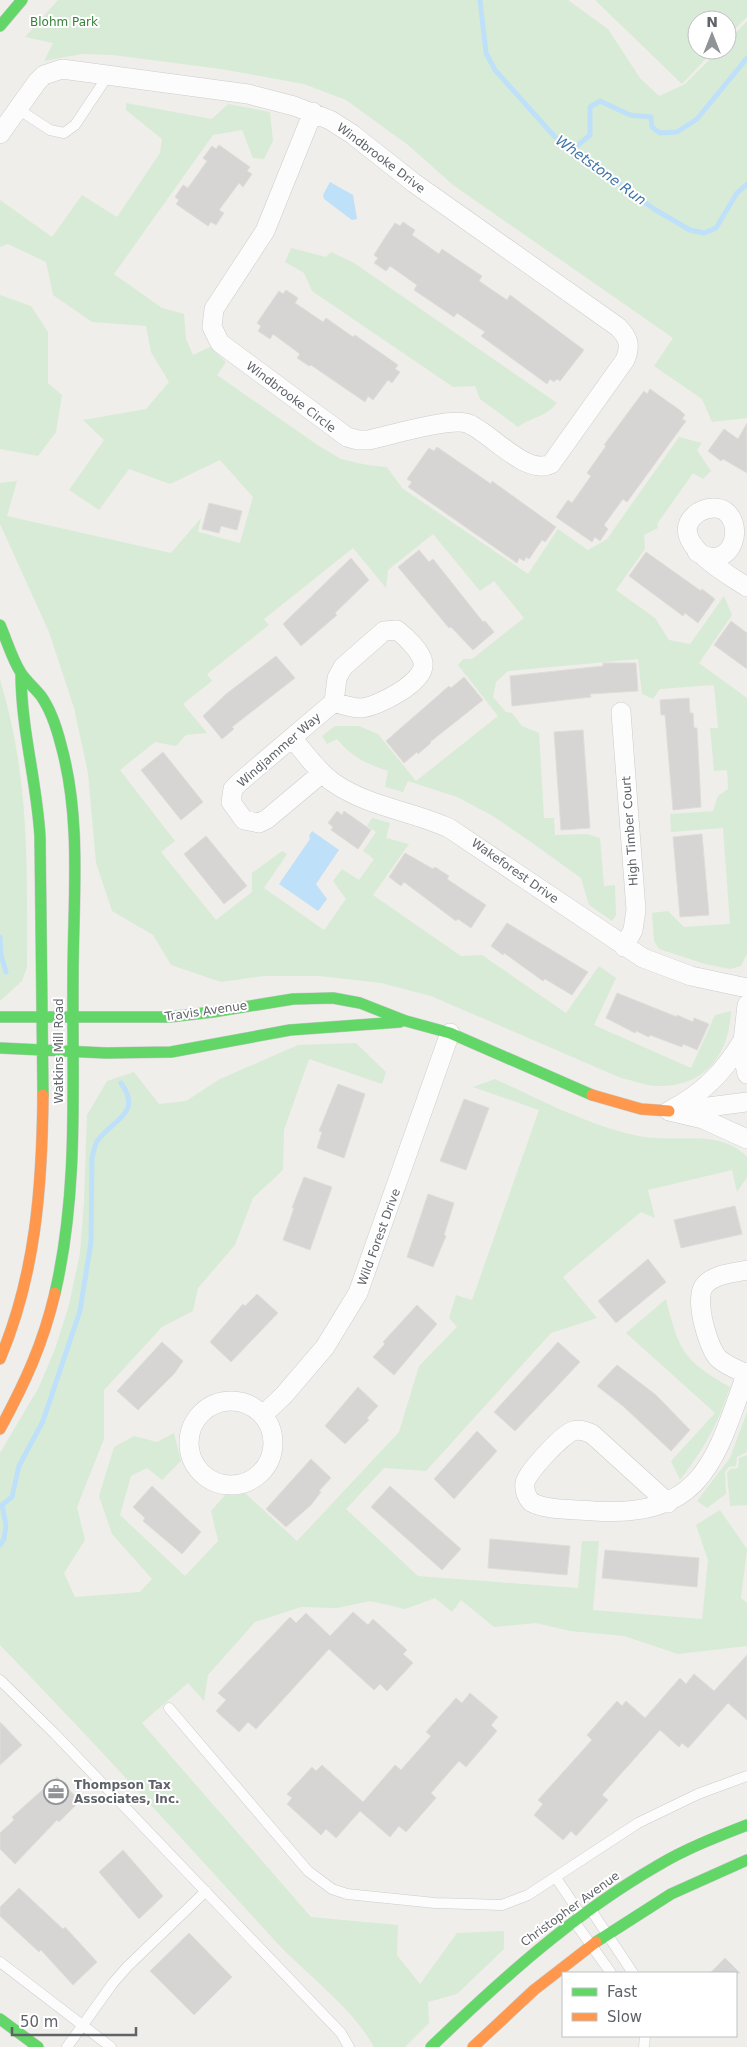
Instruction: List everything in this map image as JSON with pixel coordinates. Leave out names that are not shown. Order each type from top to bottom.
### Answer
[{"type":"street","points":[[0,26],[22,0]]},
{"type":"street","name":"Windbrooke Drive","points":[[0,134],[36,82],[52,71],[62,69],[248,94],[313,112],[352,134],[414,184],[618,326],[629,342]]},
{"type":"street","name":"Windbrooke Circle","points":[[313,112],[266,230],[218,300],[214,309],[212,326],[220,343],[338,432],[358,440],[368,440],[459,421],[478,429],[528,464],[544,467],[556,459],[625,360],[629,342]]},
{"type":"street","points":[[697,552],[747,587]]},
{"type":"street","name":"Watkins Mill Road","points":[[0,625],[21,673],[44,700],[61,746],[69,782],[73,842],[73,1052],[70,1202],[60,1280],[39,1352],[25,1384],[0,1429]]},
{"type":"street","points":[[388,629],[401,632],[421,656],[424,666],[419,675],[386,700],[362,708],[334,702],[337,678],[343,667],[388,629]]},
{"type":"street","name":"Watkins Mill Road","points":[[0,1359],[23,1297],[35,1236],[40,1176],[42,1017],[38,814],[30,748],[20,700],[21,673]]},
{"type":"street","name":"Windjammer Way","points":[[322,772],[267,819],[259,823],[251,823],[238,814],[231,802],[233,789],[334,702]]},
{"type":"street","name":"High Timber Court","points":[[621,712],[636,910],[633,930],[624,947]]},
{"type":"street","name":"Wakeforest Drive","points":[[292,738],[322,772],[349,793],[369,802],[427,818],[470,839],[624,947],[666,968],[747,988]]},
{"type":"street","name":"Travis Avenue","points":[[0,1017],[136,1019],[195,1015],[291,998],[324,997],[354,1001],[407,1022],[450,1033],[614,1102],[653,1111],[669,1111],[747,1102]]},
{"type":"street","points":[[747,1005],[742,1051],[747,1074]]},
{"type":"street","name":"Travis Avenue","points":[[0,1048],[96,1054],[169,1052],[204,1048],[275,1032],[325,1026],[407,1022]]},
{"type":"street","name":"Wild Forest Drive","points":[[263,1415],[284,1395],[325,1347],[358,1293],[450,1033]]},
{"type":"street","points":[[669,1111],[683,1104],[712,1082],[743,1040]]},
{"type":"street","points":[[669,1111],[703,1119],[747,1138]]},
{"type":"street","points":[[668,1503],[592,1434],[578,1430],[565,1435],[532,1472],[525,1483],[526,1493],[531,1502],[546,1506],[617,1512],[650,1509],[668,1503],[684,1492],[706,1468],[720,1442],[747,1373],[723,1362],[716,1355],[706,1327],[700,1295],[703,1288],[716,1278],[747,1270]]},
{"type":"street","points":[[239,1401],[252,1406],[263,1415],[270,1427],[272,1448],[266,1467],[256,1477],[243,1483],[229,1485],[215,1482],[203,1475],[194,1464],[189,1451],[190,1430],[201,1413],[218,1403],[239,1401]]},
{"type":"street","name":"Christopher Avenue","points":[[431,2047],[502,1979],[582,1915],[662,1862],[747,1825]]},
{"type":"street","points":[[473,2047],[526,1997],[606,1933],[695,1882],[747,1860]]},
{"type":"street","points":[[0,2018],[38,2047]]},
{"type":"lane","points":[[18,109],[50,130],[64,133],[75,125],[109,74]]},
{"type":"lane","points":[[0,1680],[54,1733],[206,1891],[341,2033],[349,2047]]},
{"type":"lane","points":[[169,1708],[308,1871],[332,1889],[364,1897],[486,1906],[516,1901],[556,1878],[638,1823],[698,1794],[747,1776]]},
{"type":"lane","points":[[556,1878],[582,1915],[606,1933],[633,1972]]},
{"type":"lane","points":[[67,2047],[113,1983],[133,1960],[206,1891]]},
{"type":"lane","points":[[582,1915],[590,1944],[610,1972]]},
{"type":"lane","points":[[0,1962],[111,2047]]},
{"type":"green space","name":"Blohm Park","points":[[58,0],[568,0],[608,29],[640,78],[659,96],[685,84],[709,60],[737,60],[737,32],[747,21],[747,418],[712,422],[702,399],[654,366],[673,338],[453,185],[408,145],[346,100],[304,84],[221,69],[113,55],[82,54],[44,61],[53,43],[25,37]]},
{"type":"green space","points":[[595,0],[747,0],[747,17],[737,27],[737,10],[687,10],[687,60],[705,60],[682,84]]},
{"type":"green space","points":[[126,103],[212,119],[228,104],[270,112],[273,141],[264,159],[253,158],[242,130],[213,135],[114,274],[162,308],[184,314],[186,339],[193,355],[210,347],[226,362],[217,375],[319,446],[341,459],[387,467],[402,488],[528,574],[558,529],[588,550],[607,539],[679,437],[702,443],[697,450],[711,471],[703,479],[693,473],[657,524],[658,528],[644,535],[645,549],[616,590],[655,618],[669,640],[690,644],[724,596],[732,615],[699,663],[747,698],[747,954],[741,966],[730,969],[705,964],[659,949],[654,941],[652,913],[668,911],[684,927],[730,924],[723,828],[671,832],[670,814],[713,811],[718,796],[728,789],[727,770],[714,771],[710,728],[718,728],[714,685],[660,689],[653,699],[642,694],[638,659],[508,671],[496,682],[493,697],[506,712],[512,713],[522,726],[539,733],[544,818],[554,818],[555,835],[587,834],[600,838],[604,886],[615,885],[616,915],[612,921],[589,905],[581,878],[493,816],[457,797],[408,781],[403,792],[385,787],[388,771],[360,759],[348,751],[337,739],[327,744],[322,736],[335,726],[359,726],[378,734],[416,781],[498,716],[458,665],[463,659],[472,659],[524,618],[494,581],[480,591],[433,534],[388,570],[386,588],[353,548],[264,619],[269,625],[207,674],[212,681],[183,704],[207,733],[186,735],[176,746],[155,742],[120,770],[175,841],[161,852],[216,920],[252,892],[252,873],[282,851],[287,854],[264,888],[324,930],[346,899],[333,881],[342,869],[359,880],[374,859],[363,851],[376,832],[367,826],[372,818],[390,823],[386,838],[409,844],[373,895],[461,956],[482,955],[566,1013],[599,966],[616,978],[594,1025],[691,1068],[715,1015],[731,1011],[729,1028],[719,1055],[700,1075],[687,1082],[655,1086],[621,1078],[431,996],[381,983],[319,976],[264,976],[221,982],[171,965],[153,935],[112,911],[96,863],[88,773],[74,708],[49,632],[0,524],[0,483],[17,481],[7,516],[171,553],[201,518],[198,532],[240,543],[253,497],[220,460],[170,484],[129,469],[99,510],[69,490],[104,440],[83,420],[146,409],[169,382],[151,352],[146,326],[92,322],[53,295],[46,262],[8,244],[0,247],[0,200],[52,237],[82,195],[117,217],[160,153],[162,139],[126,110]]},
{"type":"green space","points":[[291,248],[326,257],[331,252],[354,263],[557,403],[548,412],[518,427],[480,399],[475,386],[453,387],[312,291],[304,273],[285,262]]},
{"type":"green space","points":[[0,295],[31,306],[48,332],[48,383],[62,395],[56,432],[38,456],[0,449]]},
{"type":"green space","points":[[0,680],[10,716],[22,788],[26,858],[27,967],[22,981],[0,1001]]},
{"type":"green space","points":[[356,1043],[386,1072],[382,1084],[309,1059],[284,1130],[283,1170],[253,1198],[235,1245],[198,1288],[193,1311],[162,1327],[104,1390],[104,1439],[77,1507],[85,1540],[64,1573],[75,1597],[140,1592],[152,1579],[112,1534],[99,1496],[114,1447],[134,1436],[157,1442],[174,1433],[181,1461],[162,1480],[147,1468],[131,1476],[120,1515],[185,1576],[218,1541],[211,1511],[226,1494],[245,1493],[297,1541],[399,1432],[419,1366],[457,1327],[449,1318],[456,1295],[472,1300],[539,1110],[473,1087],[495,1079],[568,1113],[607,1128],[645,1137],[712,1140],[737,1148],[747,1157],[747,1177],[737,1192],[732,1170],[648,1190],[655,1218],[641,1212],[563,1277],[597,1318],[551,1333],[426,1471],[384,1468],[346,1509],[418,1576],[578,1588],[582,1541],[599,1541],[593,1610],[702,1619],[708,1560],[696,1525],[720,1510],[747,1549],[741,1598],[747,1603],[747,1646],[678,1654],[624,1636],[570,1631],[536,1623],[494,1627],[461,1600],[452,1612],[435,1598],[405,1609],[370,1601],[337,1608],[301,1607],[255,1622],[208,1675],[204,1701],[188,1683],[142,1723],[311,1917],[398,1925],[397,1955],[420,1984],[457,1933],[504,1931],[504,1949],[457,1994],[428,2002],[429,2023],[405,2047],[374,2047],[354,2018],[276,1942],[105,1755],[0,1645],[0,1453],[39,1387],[55,1349],[69,1305],[80,1253],[87,1115],[107,1081],[134,1072],[159,1104],[186,1101],[220,1079],[298,1045]]},
{"type":"green space","points":[[666,1299],[675,1331],[685,1352],[702,1369],[730,1387],[710,1436],[680,1480],[671,1461],[715,1413],[626,1333]]},
{"type":"green space","points":[[747,1412],[747,1452],[737,1457],[736,1466],[729,1467],[725,1472],[726,1494],[707,1508],[697,1501],[730,1458]]},
{"type":"green space","points":[[747,1455],[747,1505],[730,1506],[727,1473],[730,1469],[738,1468],[739,1458]]},
{"type":"water","points":[[330,182],[353,195],[357,219],[352,220],[324,199],[323,195]]},
{"type":"water","points":[[312,831],[339,850],[316,884],[327,899],[318,911],[279,884],[310,839],[309,836]]},
{"type":"building","points":[[219,145],[250,167],[247,171],[252,174],[243,187],[239,183],[219,210],[224,213],[216,225],[211,222],[208,226],[176,204],[179,200],[175,197],[183,185],[188,188],[207,161],[203,158],[212,146],[216,149]]},
{"type":"building","points":[[403,222],[415,230],[412,235],[439,254],[442,249],[482,276],[479,281],[507,300],[510,295],[584,350],[560,381],[557,379],[554,382],[550,379],[547,384],[481,336],[485,332],[457,313],[454,317],[414,290],[417,285],[390,266],[386,271],[374,263],[378,258],[374,255],[395,223],[400,226]]},
{"type":"building","points":[[286,290],[298,298],[295,303],[323,322],[326,318],[353,337],[355,335],[398,365],[395,369],[400,372],[392,383],[388,380],[373,400],[368,396],[365,402],[311,365],[309,366],[297,358],[300,354],[273,334],[270,339],[258,331],[261,326],[257,323],[279,291],[283,294]]},
{"type":"building","points":[[650,389],[681,411],[685,415],[682,419],[686,421],[627,502],[623,499],[604,525],[608,529],[600,541],[595,537],[592,542],[556,517],[568,500],[572,503],[591,476],[587,473],[606,446],[604,445],[644,391],[647,394]]},
{"type":"building","points":[[747,423],[747,473],[723,459],[721,461],[708,451],[724,429],[738,439]]},
{"type":"building","points":[[437,447],[491,484],[492,481],[556,527],[545,542],[542,540],[529,559],[526,557],[524,561],[519,558],[517,563],[408,487],[412,482],[407,479],[429,448],[434,451]]},
{"type":"building","points":[[209,503],[242,511],[237,530],[221,526],[219,533],[202,529]]},
{"type":"building","points":[[419,550],[429,562],[433,559],[483,622],[485,621],[494,632],[473,650],[451,627],[449,628],[398,567]]},
{"type":"building","points":[[646,552],[715,599],[698,623],[685,613],[683,616],[629,576]]},
{"type":"building","points":[[351,558],[369,580],[335,613],[337,615],[301,646],[283,624]]},
{"type":"building","points":[[731,621],[747,633],[747,669],[714,645]]},
{"type":"building","points":[[276,656],[295,678],[232,727],[234,729],[222,739],[203,716],[226,694]]},
{"type":"building","points":[[603,663],[636,663],[638,691],[590,694],[591,697],[512,706],[510,676],[603,666]]},
{"type":"building","points":[[464,677],[483,700],[430,742],[418,754],[417,752],[404,763],[386,741],[449,686],[451,688]]},
{"type":"building","points":[[689,698],[694,728],[697,728],[701,807],[673,810],[665,715],[661,715],[660,700]]},
{"type":"building","points":[[583,730],[590,828],[561,830],[554,732]]},
{"type":"building","points":[[163,752],[203,802],[181,820],[141,770]]},
{"type":"building","points":[[337,811],[342,815],[344,811],[371,830],[358,849],[331,830],[333,827],[328,823]]},
{"type":"building","points":[[702,834],[709,915],[680,917],[673,837]]},
{"type":"building","points":[[206,836],[247,886],[224,904],[184,854]]},
{"type":"building","points":[[405,853],[433,869],[435,867],[449,876],[447,879],[486,905],[471,928],[458,919],[456,921],[404,882],[401,886],[389,877]]},
{"type":"building","points":[[507,923],[588,972],[572,995],[545,979],[543,981],[491,946]]},
{"type":"building","points":[[617,993],[677,1017],[677,1015],[693,1022],[694,1018],[709,1024],[697,1050],[683,1044],[682,1047],[650,1035],[649,1037],[636,1031],[635,1033],[606,1018]]},
{"type":"building","points":[[338,1084],[365,1094],[344,1158],[317,1148],[322,1132],[319,1131]]},
{"type":"building","points":[[464,1099],[489,1108],[466,1170],[440,1161]]},
{"type":"building","points":[[304,1177],[332,1187],[310,1250],[283,1240],[294,1208],[292,1208]]},
{"type":"building","points":[[428,1194],[454,1203],[444,1235],[446,1236],[433,1267],[407,1257]]},
{"type":"building","points":[[735,1206],[742,1234],[681,1248],[674,1220]]},
{"type":"building","points":[[648,1259],[666,1282],[616,1323],[598,1301]]},
{"type":"building","points":[[257,1294],[278,1313],[231,1362],[210,1342],[243,1304],[245,1306]]},
{"type":"building","points":[[417,1305],[437,1324],[394,1375],[373,1357],[385,1344],[383,1342]]},
{"type":"building","points":[[162,1342],[183,1361],[174,1374],[138,1410],[117,1391]]},
{"type":"building","points":[[558,1342],[580,1362],[515,1431],[494,1412]]},
{"type":"building","points":[[617,1365],[656,1395],[690,1430],[671,1451],[623,1406],[597,1386]]},
{"type":"building","points":[[358,1387],[378,1406],[367,1418],[369,1420],[345,1444],[325,1426]]},
{"type":"building","points":[[477,1431],[497,1451],[454,1499],[434,1479]]},
{"type":"building","points":[[311,1459],[331,1478],[319,1491],[321,1492],[311,1505],[286,1527],[266,1509]]},
{"type":"building","points":[[152,1486],[201,1532],[182,1554],[143,1521],[145,1518],[133,1507]]},
{"type":"building","points":[[390,1486],[461,1549],[442,1570],[371,1507]]},
{"type":"building","points":[[490,1539],[570,1546],[567,1575],[488,1568]]},
{"type":"building","points":[[605,1550],[699,1558],[697,1587],[602,1578]]},
{"type":"building","points":[[353,1612],[368,1625],[373,1619],[407,1650],[403,1654],[413,1663],[387,1691],[380,1684],[374,1690],[329,1649],[256,1729],[248,1722],[239,1732],[216,1711],[226,1700],[218,1693],[290,1617],[296,1623],[306,1613],[330,1636]]},
{"type":"building","points":[[747,1655],[747,1720],[728,1703],[688,1748],[682,1743],[679,1747],[660,1730],[602,1795],[608,1800],[576,1836],[571,1831],[563,1840],[534,1815],[543,1804],[538,1800],[592,1740],[587,1735],[617,1701],[622,1706],[626,1701],[645,1718],[680,1678],[686,1684],[694,1674],[714,1691]]},
{"type":"building","points":[[470,1693],[498,1717],[491,1725],[497,1731],[466,1767],[459,1761],[431,1793],[436,1798],[406,1832],[399,1826],[390,1837],[360,1811],[336,1838],[326,1829],[321,1835],[287,1804],[292,1798],[287,1794],[312,1767],[316,1771],[322,1765],[363,1802],[395,1765],[401,1770],[431,1736],[426,1732],[456,1698],[462,1703]]},
{"type":"building","points":[[0,1722],[22,1745],[0,1765]]},
{"type":"building","points":[[57,1777],[80,1801],[59,1822],[57,1820],[15,1864],[0,1849],[0,1833],[14,1820],[12,1817]]},
{"type":"building","points":[[123,1850],[163,1896],[139,1919],[99,1872]]},
{"type":"building","points":[[19,1888],[63,1929],[65,1927],[97,1962],[73,1985],[41,1950],[39,1952],[0,1916],[0,1907]]},
{"type":"building","points":[[189,1933],[232,1977],[194,2015],[150,1971]]},
{"type":"building","points":[[725,1958],[740,1973],[737,1972],[711,1972]]},
{"type":"waterway","name":"Whetstone Run","points":[[480,0],[486,53],[495,70],[555,137],[654,209],[690,230],[704,233],[716,228],[737,193],[747,184]]},
{"type":"waterway","points":[[572,150],[590,135],[590,107],[600,101],[630,115],[651,117],[652,127],[660,133],[677,132],[697,119],[747,58]]},
{"type":"waterway","points":[[0,937],[1,955],[6,972]]},
{"type":"waterway","points":[[0,1545],[4,1539],[6,1525],[2,1505],[12,1497],[19,1466],[43,1421],[80,1311],[91,1242],[92,1158],[98,1140],[118,1121],[127,1109],[129,1102],[127,1093],[121,1083]]},
{"type":"traffic: fast","points":[[0,26],[22,0]]},
{"type":"traffic: fast","points":[[0,625],[18,668],[48,707],[68,773],[72,802],[75,861],[73,1136],[68,1215],[55,1293]]},
{"type":"traffic: fast","points":[[21,673],[26,735],[36,796],[40,837],[43,1095]]},
{"type":"traffic: fast","points":[[0,1017],[169,1017],[293,999],[333,998],[360,1003],[406,1021],[450,1033],[592,1095]]},
{"type":"traffic: fast","points":[[0,1048],[106,1053],[171,1052],[290,1030],[400,1022]]},
{"type":"traffic: fast","points":[[431,2047],[511,1973],[596,1906],[626,1885],[679,1854],[747,1825]]},
{"type":"traffic: fast","points":[[596,1942],[671,1894],[747,1860]]},
{"type":"traffic: fast","points":[[0,2019],[38,2047]]},
{"type":"traffic: slow","points":[[0,1359],[22,1295],[35,1229],[41,1163],[43,1095]]},
{"type":"traffic: slow","points":[[592,1095],[641,1109],[669,1111]]},
{"type":"traffic: slow","points":[[0,1429],[32,1363],[45,1329],[55,1293]]},
{"type":"traffic: slow","points":[[473,2047],[534,1990],[596,1942]]},
{"type":"place","name":"Thompson Tax Associates, Inc.","points":[[56,1792]]}]
